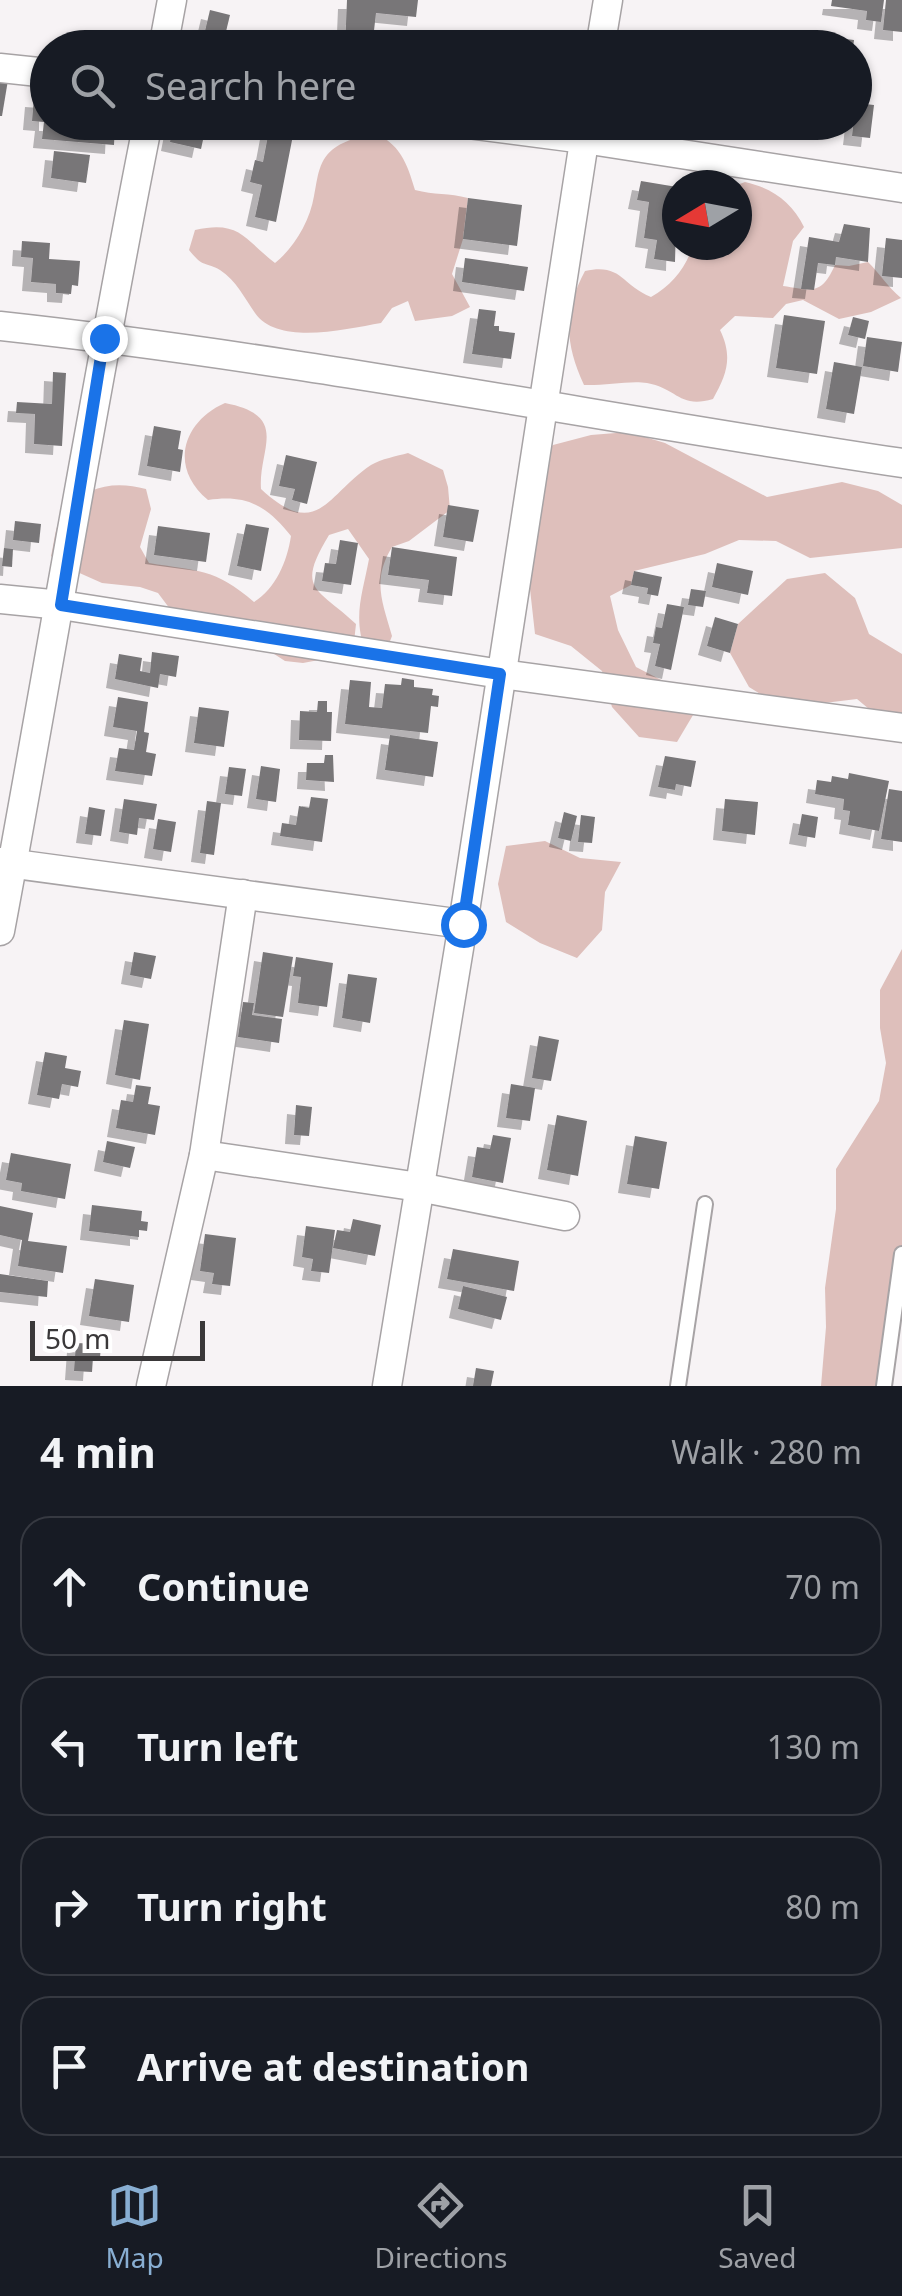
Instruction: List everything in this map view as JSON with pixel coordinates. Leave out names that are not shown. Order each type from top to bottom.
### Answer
[{"type":"street","points":[[166,30],[172,0]]},
{"type":"street","points":[[603,30],[608,0]]},
{"type":"street","points":[[0,68],[30,71]]},
{"type":"street","points":[[0,931],[6,862],[61,605],[104,338],[144,140]]},
{"type":"street","points":[[387,1386],[463,924],[584,140]]},
{"type":"street","points":[[635,140],[902,188]]},
{"type":"street","points":[[0,326],[542,403],[902,463]]},
{"type":"street","points":[[0,599],[61,605],[500,674],[902,728]]},
{"type":"street","points":[[6,862],[463,924]]},
{"type":"street","points":[[151,1386],[204,1155],[243,894]]},
{"type":"street","points":[[204,1155],[419,1187],[565,1216]]},
{"type":"lane","points":[[678,1386],[705,1204]]},
{"type":"lane","points":[[884,1386],[902,1254]]},
{"type":"shaded area","points":[[352,140],[386,140],[401,155],[415,190],[468,198],[463,239],[452,274],[470,307],[452,316],[415,321],[408,301],[392,308],[381,323],[314,333],[279,329],[255,313],[231,279],[201,262],[189,250],[195,230],[222,228],[248,239],[275,263],[289,250],[305,224],[320,169],[330,152]]},
{"type":"shaded area","points":[[752,184],[780,197],[804,227],[793,241],[783,286],[815,289],[825,282],[835,265],[868,262],[901,298],[871,312],[839,319],[803,300],[786,304],[773,318],[735,316],[720,330],[727,365],[713,399],[685,400],[640,382],[584,385],[573,356],[569,328],[573,300],[585,271],[607,270],[651,297],[677,275],[686,261],[752,260]]},
{"type":"shaded area","points":[[225,403],[258,416],[265,425],[261,489],[296,512],[321,508],[371,465],[389,458],[408,453],[443,470],[450,510],[409,541],[392,547],[382,570],[381,591],[392,636],[385,654],[366,652],[362,640],[360,605],[369,559],[348,529],[329,535],[313,567],[312,578],[321,594],[356,624],[354,642],[340,656],[303,663],[285,661],[268,650],[170,609],[158,593],[102,583],[51,556],[59,521],[78,498],[99,488],[134,486],[146,489],[151,509],[140,547],[149,563],[216,577],[254,602],[262,596],[279,574],[291,536],[255,504],[234,499],[208,500],[188,474],[185,460],[190,434],[210,411]]},
{"type":"shaded area","points":[[628,432],[665,443],[767,497],[842,482],[878,491],[902,505],[902,548],[810,558],[776,541],[739,540],[705,554],[634,571],[631,585],[610,596],[618,630],[636,667],[669,684],[696,710],[677,742],[639,737],[612,707],[602,671],[571,646],[535,634],[526,553],[526,475],[553,445],[591,435]]},
{"type":"shaded area","points":[[825,573],[855,598],[869,634],[902,654],[902,724],[887,724],[857,699],[783,708],[749,687],[730,653],[738,624],[787,579]]},
{"type":"shaded area","points":[[545,841],[580,858],[621,862],[605,892],[602,930],[577,958],[540,943],[506,922],[498,884],[506,846]]},
{"type":"shaded area","points":[[902,949],[902,1311],[880,1352],[877,1386],[821,1386],[836,1169],[879,1101],[886,1063],[880,1028],[880,990]]},
{"type":"building","points":[[347,0],[418,0],[416,17],[376,13],[374,30],[346,30]]},
{"type":"building","points":[[832,0],[884,0],[881,22],[866,20],[867,11],[831,6]]},
{"type":"building","points":[[886,0],[902,0],[902,32],[883,30]]},
{"type":"building","points":[[210,10],[230,15],[226,30],[205,30]]},
{"type":"building","points":[[0,79],[8,80],[2,116],[0,116]]},
{"type":"building","points":[[54,140],[114,140],[114,145]]},
{"type":"building","points":[[170,140],[203,140],[201,149]]},
{"type":"building","points":[[267,140],[292,140],[276,222],[255,217],[262,185],[250,182],[255,160],[263,162]]},
{"type":"building","points":[[54,151],[90,155],[86,183],[51,178]]},
{"type":"building","points":[[641,181],[662,184],[662,260],[675,262],[654,259],[657,240],[644,238],[649,202],[637,200]]},
{"type":"building","points":[[468,198],[522,205],[517,246],[463,239]]},
{"type":"building","points":[[844,224],[870,228],[868,262],[836,257],[835,265],[818,263],[814,290],[801,289],[809,237],[839,242]]},
{"type":"building","points":[[886,238],[902,240],[902,278],[882,276]]},
{"type":"building","points":[[22,241],[50,243],[49,259],[80,261],[78,286],[72,285],[71,294],[56,293],[56,284],[31,282],[33,258],[21,257]]},
{"type":"building","points":[[465,258],[528,267],[524,291],[462,282]]},
{"type":"building","points":[[479,309],[496,311],[494,326],[499,326],[499,331],[515,333],[511,359],[472,354]]},
{"type":"building","points":[[784,315],[825,321],[817,374],[776,368]]},
{"type":"building","points":[[853,317],[869,321],[865,339],[848,335]]},
{"type":"building","points":[[867,337],[902,342],[898,372],[863,366]]},
{"type":"building","points":[[834,362],[862,367],[854,414],[826,409]]},
{"type":"building","points":[[53,372],[66,373],[62,446],[34,444],[35,414],[16,413],[17,402],[52,404]]},
{"type":"building","points":[[154,426],[181,431],[180,472],[147,466]]},
{"type":"building","points":[[286,455],[317,462],[307,504],[292,500],[295,489],[279,486]]},
{"type":"building","points":[[448,505],[479,510],[473,542],[443,537]]},
{"type":"building","points":[[15,521],[41,524],[39,543],[13,540]]},
{"type":"building","points":[[246,524],[269,528],[261,571],[237,566]]},
{"type":"building","points":[[158,526],[210,533],[206,562],[154,555]]},
{"type":"building","points":[[340,540],[358,543],[351,585],[322,581],[325,563],[336,564]]},
{"type":"building","points":[[392,547],[457,557],[452,596],[427,593],[429,580],[388,575]]},
{"type":"building","points":[[4,548],[13,549],[12,567],[2,566]]},
{"type":"building","points":[[717,563],[753,571],[748,595],[712,587]]},
{"type":"building","points":[[634,571],[662,577],[658,596],[647,594],[648,588],[631,585]]},
{"type":"building","points":[[691,589],[706,591],[703,607],[688,605]]},
{"type":"building","points":[[667,604],[684,607],[671,670],[655,666],[660,644],[653,643],[656,627],[662,628]]},
{"type":"building","points":[[715,617],[738,624],[730,653],[707,646]]},
{"type":"building","points":[[152,652],[179,656],[176,677],[160,674],[158,688],[115,679],[119,654],[142,658],[140,671],[150,673]]},
{"type":"building","points":[[402,678],[414,680],[414,687],[433,689],[432,695],[439,696],[438,707],[431,706],[428,733],[345,724],[350,680],[371,682],[369,707],[382,708],[385,684],[401,685]]},
{"type":"building","points":[[118,697],[148,702],[144,732],[149,733],[146,752],[156,754],[152,776],[115,771],[119,748],[134,750],[137,731],[113,727]]},
{"type":"building","points":[[318,701],[327,701],[327,712],[332,712],[331,741],[299,740],[300,711],[317,712]]},
{"type":"building","points":[[199,707],[229,711],[224,747],[194,743]]},
{"type":"building","points":[[390,735],[438,742],[433,777],[385,770]]},
{"type":"building","points":[[325,755],[333,755],[334,782],[306,780],[307,763],[324,763]]},
{"type":"building","points":[[665,756],[696,761],[691,787],[658,787]]},
{"type":"building","points":[[261,766],[280,769],[276,802],[256,799]]},
{"type":"building","points":[[229,767],[246,769],[242,796],[225,794]]},
{"type":"building","points":[[849,773],[889,781],[879,831],[848,825],[850,811],[843,810],[844,799],[815,794],[817,780],[831,782],[832,776],[848,779]]},
{"type":"building","points":[[889,789],[902,791],[902,842],[881,839]]},
{"type":"building","points":[[311,797],[328,799],[322,842],[280,836],[282,823],[296,825],[299,806],[309,808]]},
{"type":"building","points":[[124,799],[157,804],[154,820],[139,818],[137,835],[119,832]]},
{"type":"building","points":[[725,799],[758,802],[755,835],[722,831]]},
{"type":"building","points":[[207,801],[221,803],[214,855],[200,853]]},
{"type":"building","points":[[89,807],[105,810],[101,836],[85,834]]},
{"type":"building","points":[[564,812],[577,816],[571,841],[558,838]]},
{"type":"building","points":[[802,814],[818,817],[815,838],[798,835]]},
{"type":"building","points":[[581,815],[595,817],[592,843],[578,842]]},
{"type":"building","points":[[158,819],[176,822],[171,852],[153,849]]},
{"type":"building","points":[[134,952],[156,956],[151,979],[130,975]]},
{"type":"building","points":[[263,952],[293,957],[283,1017],[254,1013]]},
{"type":"building","points":[[296,957],[333,963],[327,1007],[298,1003],[301,977],[293,976]]},
{"type":"building","points":[[348,974],[377,978],[370,1023],[342,1018]]},
{"type":"building","points":[[243,1002],[254,1003],[252,1015],[282,1019],[279,1043],[238,1037]]},
{"type":"building","points":[[124,1020],[149,1024],[140,1080],[115,1075]]},
{"type":"building","points":[[539,1036],[559,1040],[551,1081],[532,1078]]},
{"type":"building","points":[[45,1052],[67,1056],[65,1068],[81,1071],[78,1087],[62,1084],[59,1099],[37,1095]]},
{"type":"building","points":[[511,1084],[535,1088],[530,1121],[506,1118]]},
{"type":"building","points":[[136,1085],[151,1087],[148,1104],[160,1106],[155,1135],[116,1128],[121,1100],[133,1102]]},
{"type":"building","points":[[296,1105],[312,1107],[309,1136],[294,1135]]},
{"type":"building","points":[[557,1115],[587,1121],[578,1176],[547,1170]]},
{"type":"building","points":[[493,1135],[511,1138],[503,1183],[472,1177],[477,1147],[490,1149]]},
{"type":"building","points":[[635,1136],[667,1142],[659,1189],[627,1184]]},
{"type":"building","points":[[107,1141],[135,1147],[130,1168],[103,1162]]},
{"type":"building","points":[[11,1153],[71,1164],[65,1199],[21,1191],[22,1183],[6,1180]]},
{"type":"building","points":[[92,1205],[142,1211],[141,1221],[148,1222],[147,1231],[139,1230],[139,1237],[89,1231]]},
{"type":"building","points":[[0,1206],[33,1213],[28,1241],[67,1246],[63,1273],[18,1266],[22,1240],[0,1235]]},
{"type":"building","points":[[353,1219],[381,1225],[375,1256],[333,1248],[337,1230],[350,1232]]},
{"type":"building","points":[[306,1226],[335,1230],[329,1273],[311,1271],[313,1259],[302,1257]]},
{"type":"building","points":[[205,1234],[236,1238],[230,1286],[212,1284],[214,1273],[200,1271]]},
{"type":"building","points":[[453,1249],[519,1261],[514,1291],[447,1279]]},
{"type":"building","points":[[0,1274],[48,1281],[47,1297],[0,1292]]},
{"type":"building","points":[[95,1279],[134,1285],[129,1322],[89,1316]]},
{"type":"building","points":[[463,1286],[507,1297],[501,1320],[458,1309]]},
{"type":"building","points":[[76,1343],[101,1344],[100,1358],[93,1357],[92,1372],[74,1371]]},
{"type":"building","points":[[476,1368],[494,1371],[491,1386],[473,1386]]},
{"type":"route","points":[[104,338],[61,605],[500,674],[463,924]]}]
